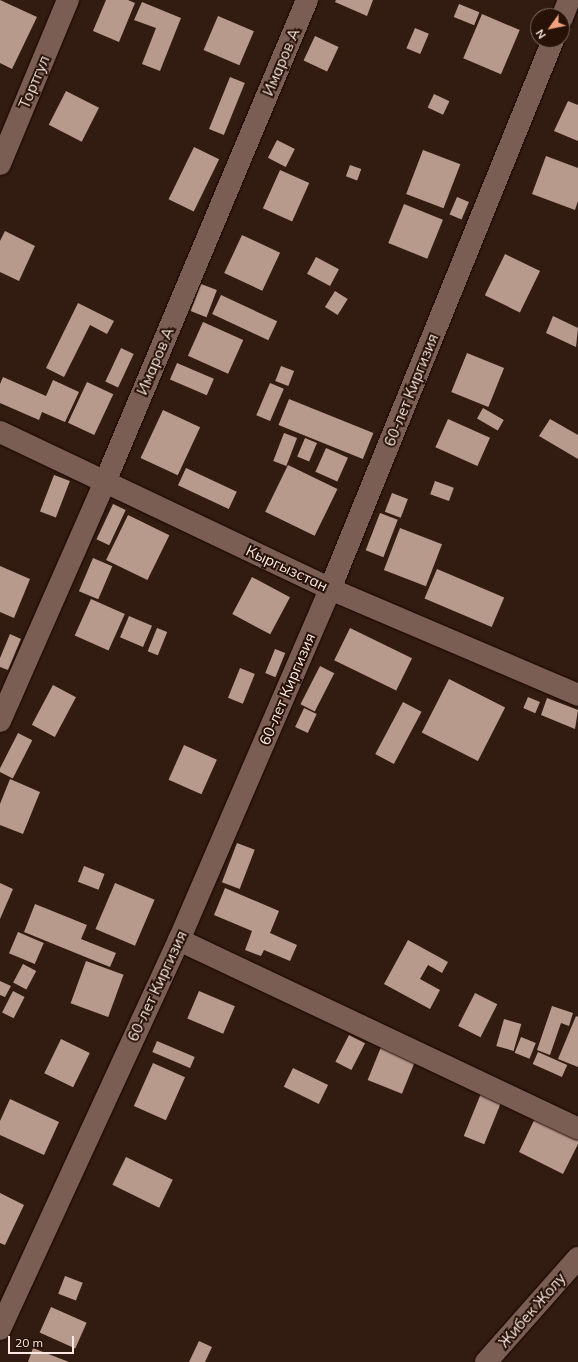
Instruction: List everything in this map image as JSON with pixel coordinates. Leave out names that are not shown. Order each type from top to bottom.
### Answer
[{"type":"street","name":"Тортгул","points":[[0,164],[68,0]]},
{"type":"street","name":"Имаров А","points":[[0,721],[105,482],[307,0]]},
{"type":"street","name":"60-лет Киргизия","points":[[0,1329],[179,940],[330,589],[550,48]]},
{"type":"street","name":"Кыргызстан","points":[[0,432],[330,589],[578,695]]},
{"type":"street","points":[[179,940],[578,1129]]},
{"type":"street","name":"Жибек Жолу","points":[[486,1362],[578,1258]]},
{"type":"building","points":[[0,0],[37,17],[12,69],[0,63]]},
{"type":"building","points":[[106,0],[128,0],[135,3],[119,42],[93,31]]},
{"type":"building","points":[[336,0],[373,0],[367,16],[335,2]]},
{"type":"building","points":[[142,2],[181,18],[160,71],[142,64],[156,28],[134,20]]},
{"type":"building","points":[[459,4],[479,12],[474,25],[454,17]]},
{"type":"building","points":[[482,14],[520,30],[501,74],[463,58]]},
{"type":"building","points":[[218,16],[254,31],[239,65],[204,50]]},
{"type":"building","points":[[415,28],[429,34],[420,54],[406,48]]},
{"type":"building","points":[[315,36],[339,47],[327,71],[304,60]]},
{"type":"building","points":[[230,77],[245,83],[224,135],[209,129]]},
{"type":"building","points":[[66,91],[99,108],[82,142],[49,125]]},
{"type":"building","points":[[434,94],[449,101],[443,115],[428,108]]},
{"type":"building","points":[[568,101],[578,105],[578,141],[554,131]]},
{"type":"building","points":[[277,140],[295,149],[286,167],[268,158]]},
{"type":"building","points":[[194,147],[219,159],[194,211],[169,199]]},
{"type":"building","points":[[423,150],[460,164],[443,208],[406,194]]},
{"type":"building","points":[[546,156],[578,168],[578,201],[575,210],[532,194]]},
{"type":"building","points":[[350,165],[361,169],[357,180],[346,176]]},
{"type":"building","points":[[280,170],[309,183],[292,221],[263,208]]},
{"type":"building","points":[[457,197],[469,202],[462,220],[450,214]]},
{"type":"building","points":[[404,204],[443,220],[427,259],[388,243]]},
{"type":"building","points":[[5,231],[35,246],[19,281],[0,272],[0,241]]},
{"type":"building","points":[[242,235],[280,253],[262,291],[224,273]]},
{"type":"building","points":[[505,254],[540,271],[520,312],[485,295]]},
{"type":"building","points":[[316,257],[339,269],[330,286],[307,274]]},
{"type":"building","points":[[201,284],[217,290],[206,317],[191,311]]},
{"type":"building","points":[[335,291],[348,299],[338,315],[325,307]]},
{"type":"building","points":[[221,295],[277,321],[268,340],[212,314]]},
{"type":"building","points":[[78,303],[114,321],[107,334],[90,325],[64,377],[46,368]]},
{"type":"building","points":[[553,316],[578,328],[576,347],[546,333]]},
{"type":"building","points":[[203,322],[243,340],[228,374],[188,356]]},
{"type":"building","points":[[121,348],[134,354],[118,387],[105,382]]},
{"type":"building","points":[[467,353],[504,368],[488,407],[451,392]]},
{"type":"building","points":[[177,363],[214,379],[207,395],[170,380]]},
{"type":"building","points":[[281,366],[294,371],[288,386],[275,381]]},
{"type":"building","points":[[3,377],[46,396],[53,380],[79,392],[65,422],[42,412],[39,420],[0,403],[0,384]]},
{"type":"building","points":[[87,382],[113,394],[94,435],[68,423]]},
{"type":"building","points":[[270,383],[284,389],[270,421],[256,415]]},
{"type":"building","points":[[289,399],[373,433],[363,459],[279,425]]},
{"type":"building","points":[[483,408],[504,420],[498,430],[477,418]]},
{"type":"building","points":[[163,410],[200,427],[178,475],[141,458]]},
{"type":"building","points":[[448,419],[490,438],[477,466],[435,447]]},
{"type":"building","points":[[550,419],[578,435],[578,459],[539,436]]},
{"type":"building","points":[[284,433],[297,438],[286,466],[273,461]]},
{"type":"building","points":[[305,438],[317,443],[309,461],[297,456]]},
{"type":"building","points":[[326,448],[348,458],[337,482],[315,472]]},
{"type":"building","points":[[288,465],[337,489],[315,536],[265,512]]},
{"type":"building","points":[[186,468],[237,492],[229,509],[178,485]]},
{"type":"building","points":[[54,475],[70,481],[56,518],[40,511]]},
{"type":"building","points":[[435,481],[454,488],[449,501],[430,494]]},
{"type":"building","points":[[392,493],[408,499],[401,518],[385,512]]},
{"type":"building","points":[[113,504],[126,510],[109,545],[97,539]]},
{"type":"building","points":[[380,513],[398,520],[383,557],[366,550]]},
{"type":"building","points":[[128,515],[169,535],[147,580],[106,560]]},
{"type":"building","points":[[400,528],[442,544],[426,586],[384,570]]},
{"type":"building","points":[[93,558],[112,566],[98,599],[79,591]]},
{"type":"building","points":[[0,566],[30,579],[14,618],[0,612]]},
{"type":"building","points":[[437,569],[504,598],[492,627],[424,598]]},
{"type":"building","points":[[252,577],[290,597],[270,634],[232,614]]},
{"type":"building","points":[[91,599],[125,614],[109,651],[75,636]]},
{"type":"building","points":[[129,616],[152,626],[143,647],[120,637]]},
{"type":"building","points":[[157,628],[167,632],[158,655],[148,651]]},
{"type":"building","points":[[350,628],[412,658],[396,691],[334,660]]},
{"type":"building","points":[[10,634],[21,639],[8,670],[0,667],[0,658]]},
{"type":"building","points":[[275,649],[285,653],[275,677],[265,673]]},
{"type":"building","points":[[320,666],[334,673],[315,712],[300,704]]},
{"type":"building","points":[[240,668],[255,674],[243,704],[228,698]]},
{"type":"building","points":[[449,679],[505,708],[478,761],[422,732]]},
{"type":"building","points":[[53,685],[76,697],[55,737],[32,725]]},
{"type":"building","points":[[528,697],[540,702],[535,713],[523,708]]},
{"type":"building","points":[[547,698],[578,710],[575,729],[541,715]]},
{"type":"building","points":[[403,702],[422,712],[394,764],[375,754]]},
{"type":"building","points":[[304,708],[317,714],[308,733],[295,727]]},
{"type":"building","points":[[18,733],[32,740],[13,779],[0,772],[0,768]]},
{"type":"building","points":[[184,745],[217,760],[201,794],[169,780]]},
{"type":"building","points":[[10,779],[40,792],[23,834],[0,825],[0,804]]},
{"type":"building","points":[[237,843],[255,850],[240,889],[222,882]]},
{"type":"building","points":[[84,866],[105,874],[98,890],[78,882]]},
{"type":"building","points":[[0,883],[13,889],[0,919]]},
{"type":"building","points":[[115,883],[155,900],[135,946],[95,929]]},
{"type":"building","points":[[225,888],[279,911],[270,933],[297,945],[290,961],[264,950],[261,956],[245,950],[252,931],[214,915]]},
{"type":"building","points":[[35,904],[87,925],[81,939],[116,953],[110,967],[24,932]]},
{"type":"building","points":[[18,932],[44,943],[35,964],[9,953]]},
{"type":"building","points":[[408,940],[448,962],[442,973],[428,965],[420,979],[440,990],[430,1009],[384,984]]},
{"type":"building","points":[[86,961],[124,975],[108,1017],[71,1003]]},
{"type":"building","points":[[23,964],[36,971],[26,990],[13,983]]},
{"type":"building","points":[[0,981],[11,986],[5,997],[0,995]]},
{"type":"building","points":[[13,991],[25,997],[14,1018],[2,1012]]},
{"type":"building","points":[[199,991],[235,1006],[223,1034],[187,1019]]},
{"type":"building","points":[[475,993],[497,1004],[480,1037],[458,1026]]},
{"type":"building","points":[[552,1006],[573,1013],[569,1026],[561,1023],[550,1055],[537,1050]]},
{"type":"building","points":[[576,1016],[578,1017],[578,1067],[558,1059]]},
{"type":"building","points":[[504,1019],[521,1024],[514,1051],[496,1046]]},
{"type":"building","points":[[349,1035],[365,1043],[351,1070],[335,1062]]},
{"type":"building","points":[[521,1037],[536,1043],[529,1059],[515,1053]]},
{"type":"building","points":[[61,1039],[90,1053],[73,1087],[44,1073]]},
{"type":"building","points":[[157,1041],[195,1057],[190,1068],[152,1052]]},
{"type":"building","points":[[383,1042],[417,1056],[402,1094],[368,1080]]},
{"type":"building","points":[[538,1052],[567,1065],[562,1077],[533,1064]]},
{"type":"building","points":[[153,1063],[185,1077],[166,1120],[134,1106]]},
{"type":"building","points":[[293,1068],[328,1085],[319,1104],[284,1087]]},
{"type":"building","points":[[484,1086],[504,1094],[484,1144],[464,1136]]},
{"type":"building","points":[[10,1099],[59,1122],[44,1155],[0,1135],[0,1121]]},
{"type":"building","points":[[536,1116],[578,1137],[578,1144],[563,1174],[519,1152]]},
{"type":"building","points":[[126,1157],[173,1180],[159,1208],[112,1185]]},
{"type":"building","points":[[0,1193],[24,1205],[5,1245],[0,1243]]},
{"type":"building","points":[[65,1276],[83,1283],[76,1301],[58,1294]]},
{"type":"building","points":[[51,1307],[87,1323],[75,1348],[40,1333]]},
{"type":"building","points":[[199,1341],[212,1347],[205,1362],[189,1362]]},
{"type":"building","points":[[33,1348],[69,1362],[28,1362]]}]
